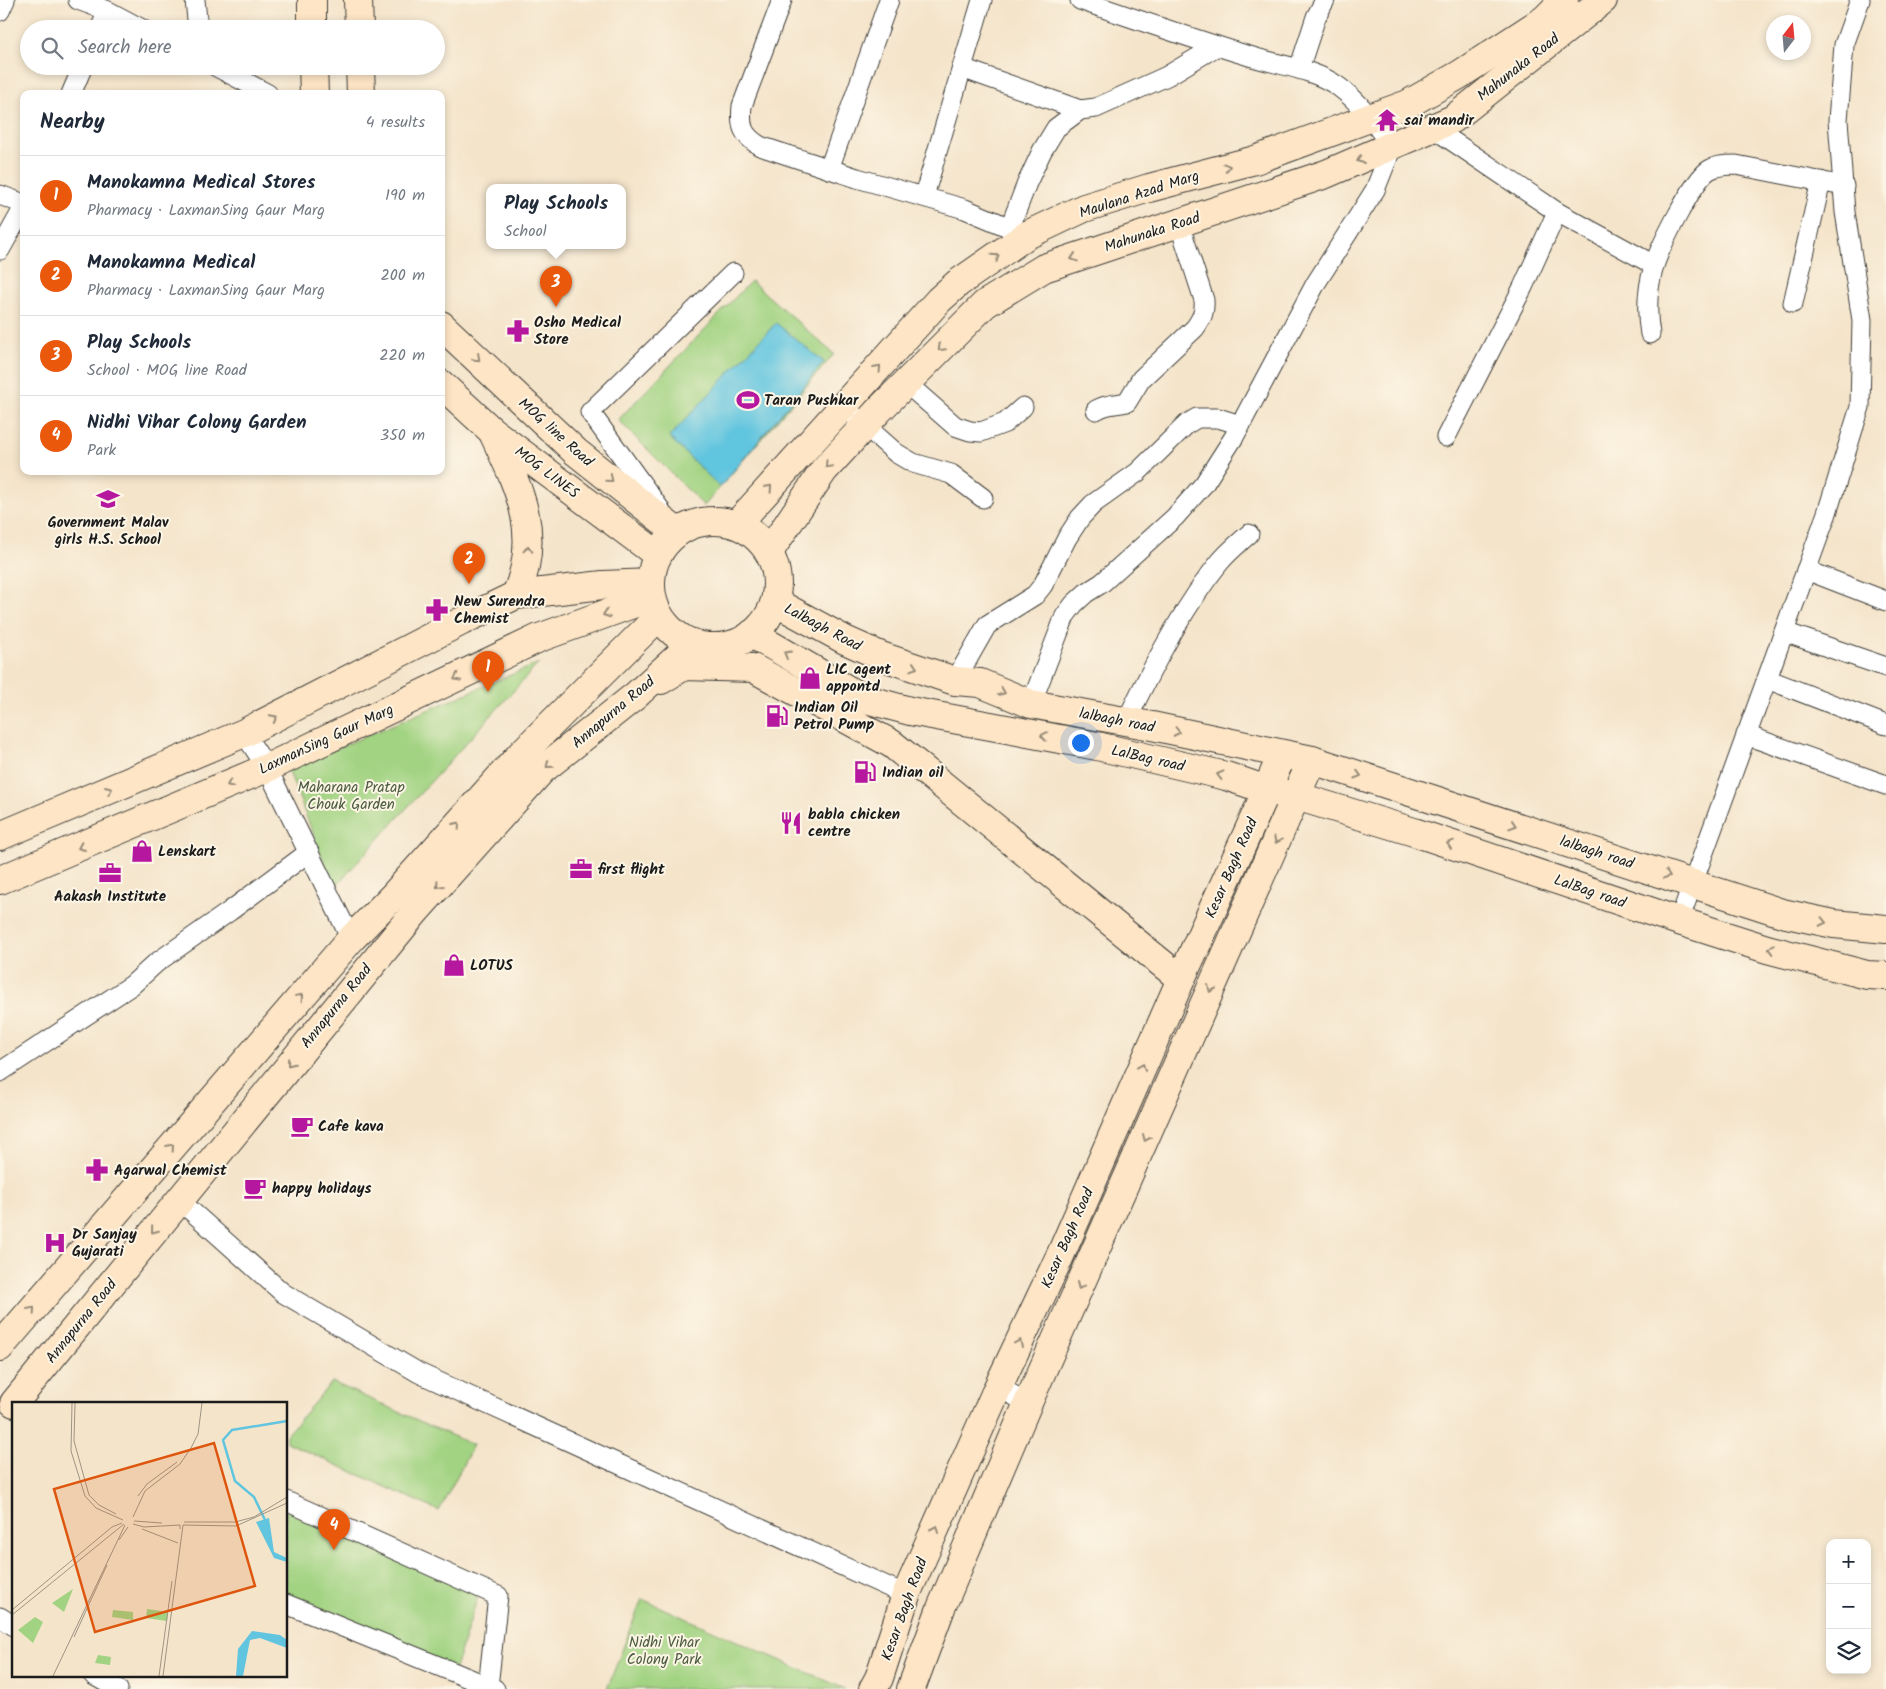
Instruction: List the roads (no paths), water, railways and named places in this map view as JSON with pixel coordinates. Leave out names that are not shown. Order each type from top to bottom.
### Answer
[{"type":"main road","points":[[312,0],[312,20]]},
{"type":"main road","points":[[358,0],[359,20]]},
{"type":"main road","name":"Maulana Azad Marg","points":[[737,524],[938,300],[1018,231],[1149,188],[1255,160],[1408,104],[1459,75],[1545,18],[1564,0]]},
{"type":"main road","name":"Mahunaka Road","points":[[769,552],[824,470],[864,426],[985,304],[1044,268],[1326,174],[1453,119],[1603,0]]},
{"type":"main road","points":[[313,75],[314,90]]},
{"type":"main road","points":[[360,75],[361,90]]},
{"type":"main road","name":"MOG line Road","points":[[445,329],[576,452],[677,532]]},
{"type":"main road","name":"MOG LINES","points":[[445,388],[492,431],[658,555]]},
{"type":"main road","points":[[492,431],[512,474],[525,516],[528,535],[528,560],[525,576],[516,595]]},
{"type":"main road","points":[[716,520],[737,524],[755,536],[769,552],[776,568],[777,576],[778,585],[775,602],[766,620],[752,634],[734,644],[713,647],[693,643],[679,636],[654,599],[653,569],[658,555],[677,532],[695,523],[716,520]]},
{"type":"main road","points":[[0,836],[244,733],[516,595],[619,584],[654,599]]},
{"type":"main road","name":"LaxmanSing Gaur Marg","points":[[0,880],[267,768],[539,638],[654,599]]},
{"type":"main road","name":"Annapurna Road","points":[[0,1347],[351,939],[393,896],[521,754],[654,599]]},
{"type":"main road","name":"Lalbagh Road","points":[[775,602],[845,640],[881,656],[955,681]]},
{"type":"main road","points":[[752,634],[862,698],[892,744]]},
{"type":"main road","name":"Annapurna Road","points":[[15,1402],[415,912],[542,770],[635,696],[693,643]]},
{"type":"main road","points":[[635,696],[684,666],[754,668],[892,744],[1180,978]]},
{"type":"main road","name":"lalbagh road","points":[[955,681],[980,683],[1031,704],[1312,760],[1782,913],[1834,924],[1886,929]]},
{"type":"main road","name":"LalBag road","points":[[862,698],[910,711],[1097,746],[1226,776],[1267,790],[1296,796],[1414,832],[1679,921],[1767,948],[1867,975],[1886,976]]},
{"type":"main road","name":"Kesar Bagh Road","points":[[874,1689],[906,1595],[998,1387],[1060,1256],[1180,978],[1282,754]]},
{"type":"main road","name":"Kesar Bagh Road","points":[[911,1689],[941,1608],[1028,1403],[1312,760]]},
{"type":"main road","name":"Annapurna Road","points":[[0,1420],[12,1405]]},
{"type":"street","points":[[0,11],[5,0]]},
{"type":"street","points":[[78,0],[108,11],[125,20]]},
{"type":"street","points":[[194,0],[197,20]]},
{"type":"street","points":[[782,0],[742,106],[743,128],[748,139],[760,146],[829,169],[965,209],[1018,231],[1027,183],[1042,151],[1056,128],[1080,110]]},
{"type":"street","points":[[829,169],[889,0]]},
{"type":"street","points":[[924,196],[982,0]]},
{"type":"street","points":[[1299,69],[1316,17],[1325,0]]},
{"type":"street","points":[[1679,921],[1806,570],[1860,406],[1862,320],[1845,212],[1838,120],[1844,45],[1860,0]]},
{"type":"street","points":[[1031,704],[1065,616],[1074,604],[1086,593],[1102,583],[1189,503],[1204,484],[1241,425],[1316,283],[1375,190],[1392,147],[1364,110],[1338,86],[1299,69],[1159,28],[1087,1]]},
{"type":"street","points":[[104,20],[108,11]]},
{"type":"street","points":[[962,68],[1080,110],[1096,108],[1167,76],[1217,46]]},
{"type":"street","points":[[73,90],[79,75]]},
{"type":"street","points":[[232,75],[260,90]]},
{"type":"street","points":[[1433,128],[1557,212],[1654,265]]},
{"type":"street","points":[[1650,334],[1647,315],[1654,265],[1686,198],[1700,179],[1710,170],[1736,165],[1844,186]]},
{"type":"street","points":[[1793,303],[1821,181]]},
{"type":"street","points":[[0,195],[20,203]]},
{"type":"street","points":[[0,250],[20,212]]},
{"type":"street","points":[[1446,437],[1523,287],[1557,212]]},
{"type":"street","points":[[1096,410],[1109,404],[1127,402],[1141,379],[1195,328],[1202,319],[1205,309],[1204,300],[1179,223]]},
{"type":"street","points":[[677,532],[590,412],[733,273]]},
{"type":"street","points":[[906,383],[955,426],[970,431],[981,432],[1005,423],[1023,407]]},
{"type":"street","points":[[843,406],[896,453],[913,463],[951,474],[983,498]]},
{"type":"street","points":[[955,681],[987,625],[1030,598],[1039,590],[1067,538],[1080,518],[1093,504],[1138,472],[1187,424],[1197,418],[1218,418],[1241,425]]},
{"type":"street","points":[[1126,722],[1152,667],[1190,604],[1220,562],[1249,534]]},
{"type":"street","points":[[1806,570],[1886,601]]},
{"type":"street","points":[[1784,632],[1886,667]]},
{"type":"street","points":[[1767,679],[1886,725]]},
{"type":"street","points":[[244,733],[267,768],[351,939]]},
{"type":"street","points":[[1746,735],[1886,786]]},
{"type":"street","points":[[0,1072],[132,985],[156,963],[230,912],[309,852]]},
{"type":"street","points":[[179,1200],[283,1293],[419,1373],[906,1595]]},
{"type":"street","points":[[998,1387],[1028,1403]]},
{"type":"street","points":[[288,1502],[498,1596],[492,1688],[288,1605]]},
{"type":"street","points":[[0,1617],[12,1625]]},
{"type":"street","points":[[95,1676],[118,1689]]},
{"type":"water","name":"Taran Pushkar","points":[[776,323],[824,362],[720,487],[669,437]]},
{"type":"place","name":"sai mandir","points":[[1387,120]]},
{"type":"place","name":"Play Schools","points":[[556,307]]},
{"type":"place","name":"Osho Medical Store","points":[[518,331]]},
{"type":"place","name":"Taran Pushkar","points":[[748,400]]},
{"type":"place","name":"Government Malav girls H.S. School","points":[[108,499]]},
{"type":"place","name":"Manokamna Medical","points":[[469,584]]},
{"type":"place","name":"New Surendra Chemist","points":[[437,610]]},
{"type":"place","name":"LIC agent appontd","points":[[810,678]]},
{"type":"place","name":"Manokamna Medical Stores","points":[[488,692]]},
{"type":"place","name":"Indian Oil Petrol Pump","points":[[777,716]]},
{"type":"place","name":"Indian oil","points":[[865,772]]},
{"type":"place","name":"babla chicken centre","points":[[791,823]]},
{"type":"place","name":"Lenskart","points":[[142,851]]},
{"type":"place","name":"first flight","points":[[581,869]]},
{"type":"place","name":"Aakash Institute","points":[[110,873]]},
{"type":"place","name":"LOTUS","points":[[454,965]]},
{"type":"place","name":"Cafe kava","points":[[302,1126]]},
{"type":"place","name":"Agarwal Chemist","points":[[97,1170]]},
{"type":"place","name":"happy holidays","points":[[255,1188]]},
{"type":"place","name":"Dr Sanjay Gujarati","points":[[55,1243]]},
{"type":"place","name":"Nidhi Vihar Colony Garden","points":[[334,1550]]},
{"type":"park label","name":"Maharana Pratap Chouk Garden","points":[[351,796]]},
{"type":"park label","name":"Nidhi Vihar Colony Park","points":[[664,1650]]}]
